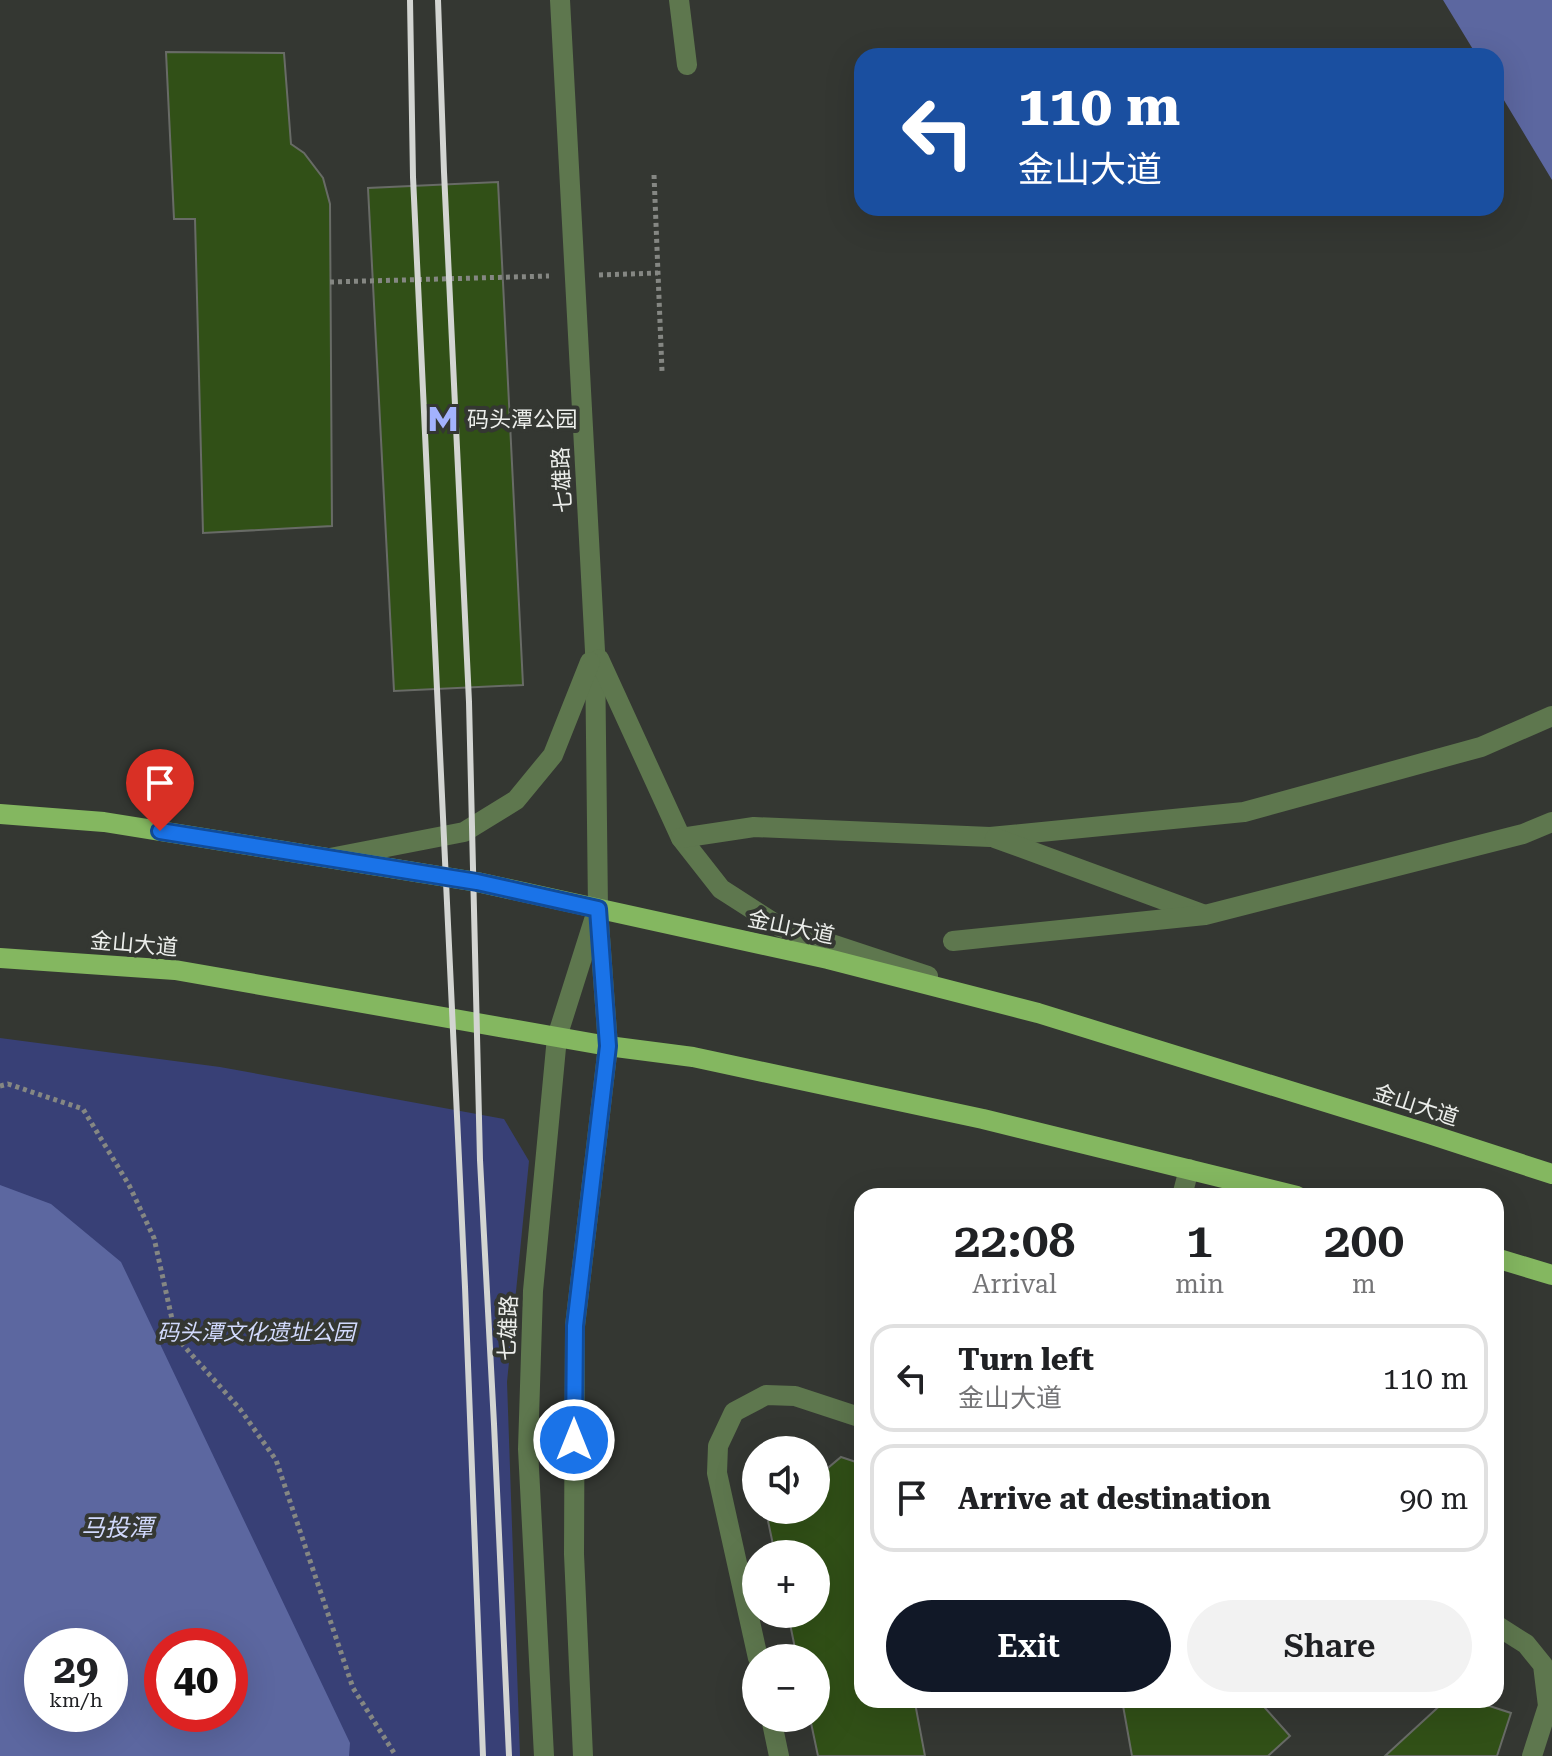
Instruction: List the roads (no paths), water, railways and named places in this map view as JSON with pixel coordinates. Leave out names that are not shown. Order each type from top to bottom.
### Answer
[{"type":"main road","name":"金山大道","points":[[0,814],[104,822],[477,882],[828,959],[1038,1013],[1552,1174]]},
{"type":"main road","name":"金山大道","points":[[0,958],[175,970],[608,1046],[693,1057],[968,1116],[1265,1188]]},
{"type":"main road","points":[[1504,1260],[1552,1275]]},
{"type":"street","name":"七雄路","points":[[560,0],[595,651],[598,909],[608,1046],[575,1326],[574,1554],[583,1756]]},
{"type":"street","points":[[679,0],[687,65]]},
{"type":"street","points":[[595,651],[681,838],[721,889],[780,927],[1038,1013]]},
{"type":"street","points":[[329,858],[464,832],[516,800],[553,755],[595,651]]},
{"type":"street","points":[[681,838],[754,827],[990,837],[1244,812],[1481,747],[1552,716]]},
{"type":"street","points":[[953,941],[1205,915],[1523,834],[1552,822]]},
{"type":"street","points":[[990,837],[1205,915]]},
{"type":"street","name":"七雄路","points":[[544,1756],[528,1449],[533,1291],[557,1037],[598,909]]},
{"type":"street","points":[[1184,1188],[1189,1169]]},
{"type":"street","points":[[755,1644],[717,1473],[718,1446],[734,1412],[766,1395],[795,1396],[854,1415]]},
{"type":"street","points":[[1504,1630],[1526,1644],[1543,1665],[1548,1706],[1532,1756]]},
{"type":"street","points":[[774,1732],[779,1756]]},
{"type":"water","points":[[1443,0],[1552,0],[1552,180],[1504,100],[1504,48],[1472,48]]},
{"type":"water","name":"马投潭","points":[[0,1185],[51,1204],[121,1262],[350,1743],[349,1756],[0,1756]]},
{"type":"railway","points":[[410,0],[413,177],[465,1287],[483,1756]]},
{"type":"railway","points":[[438,0],[469,702],[480,1160],[509,1756]]},
{"type":"place","name":"码头潭公园","points":[[443,419]]},
{"type":"park label","name":"码头潭文化遗址公园","points":[[256,1332]]}]
